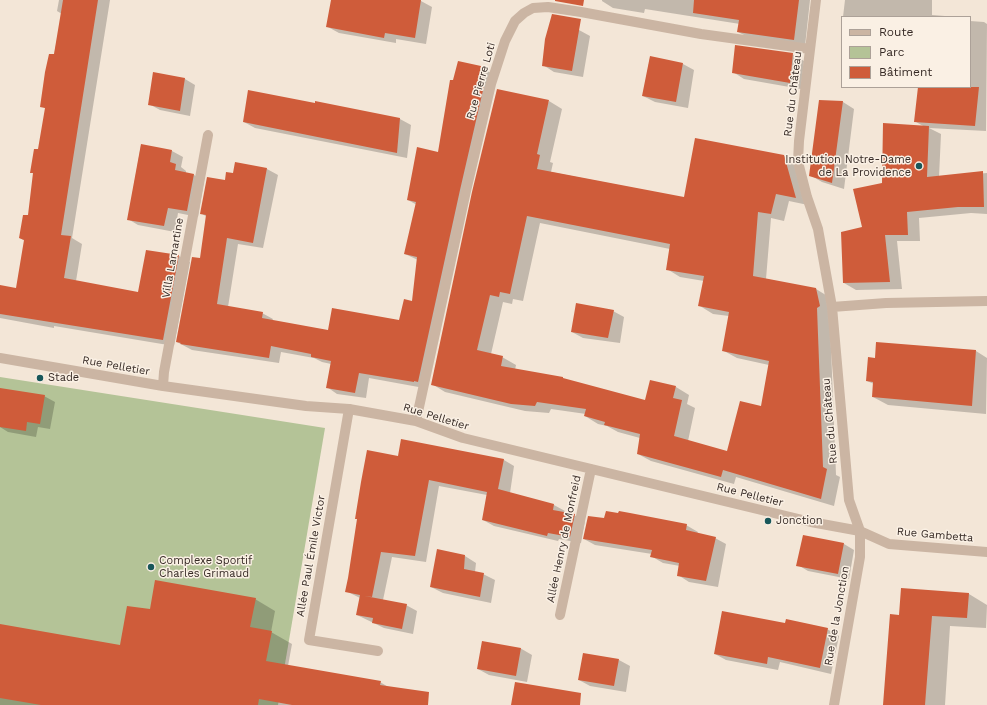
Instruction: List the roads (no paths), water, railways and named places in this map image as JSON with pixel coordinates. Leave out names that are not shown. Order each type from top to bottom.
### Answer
[{"type":"street","name":"Rue du Château","points":[[816,0],[799,141],[798,162],[818,229],[832,308],[848,500],[860,530]]},
{"type":"street","name":"Rue Pierre Loti","points":[[416,421],[464,199],[491,84],[505,41],[515,21],[524,12],[533,8],[548,7],[701,34],[810,49]]},
{"type":"street","name":"Villa Lamartine","points":[[163,386],[164,372],[208,135]]},
{"type":"street","points":[[832,308],[886,303],[987,301]]},
{"type":"street","name":"Rue Pelletier","points":[[0,358],[163,386],[306,406],[349,408],[416,421],[463,438],[811,522],[860,530]]},
{"type":"street","name":"Allée Paul Émile Victor","points":[[349,408],[309,640],[378,651]]},
{"type":"street","name":"Allée Henry de Monfreid","points":[[560,615],[591,468]]},
{"type":"street","name":"Rue Gambetta","points":[[860,530],[889,544],[987,552]]},
{"type":"street","name":"Rue de la Jonction","points":[[834,705],[860,557],[860,530]]},
{"type":"place","name":"Institution Notre-Dame de La Providence","points":[[919,166]]},
{"type":"place","name":"Stade","points":[[40,378]]},
{"type":"place","name":"Jonction","points":[[768,521]]},
{"type":"place","name":"Complexe Sportif Charles Grimaud","points":[[151,567]]}]
